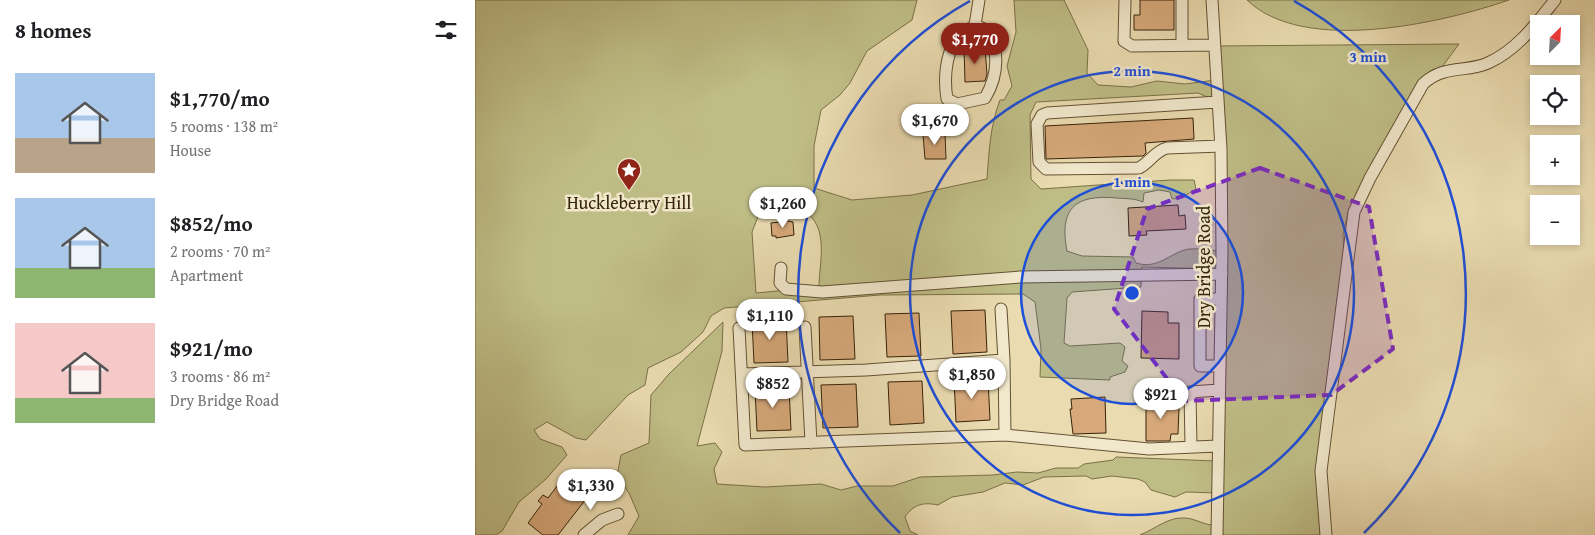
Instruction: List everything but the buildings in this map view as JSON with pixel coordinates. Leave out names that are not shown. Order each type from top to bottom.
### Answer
[{"type":"street","points":[[975,25],[990,32],[995,45],[995,83],[985,98],[957,104],[947,99],[944,83],[951,50],[957,39],[975,25],[979,0]]},
{"type":"street","points":[[1125,0],[1123,40],[1132,46],[1213,45]]},
{"type":"street","points":[[1182,0],[1185,45]]},
{"type":"street","name":"Dry Bridge Road","points":[[1212,0],[1213,45],[1221,146],[1222,274],[1217,535]]},
{"type":"street","points":[[1326,535],[1321,471],[1354,212],[1370,178],[1423,84],[1433,75],[1488,63],[1525,37],[1555,0]]},
{"type":"street","points":[[1218,102],[1047,113],[1042,115],[1037,124],[1039,162],[1046,169],[1139,168],[1148,164],[1159,150],[1221,146]]},
{"type":"street","points":[[781,268],[780,283],[786,289],[822,292],[1020,277],[1222,274]]},
{"type":"street","points":[[1220,366],[1200,366],[1200,299],[1221,299]]},
{"type":"street","points":[[1001,309],[1005,435]]},
{"type":"street","points":[[739,328],[745,445],[1005,435],[1149,449],[1218,446]]},
{"type":"street","points":[[805,328],[811,443]]},
{"type":"street","points":[[742,374],[808,372],[1004,360]]},
{"type":"street","points":[[1191,446],[1190,392],[1219,390]]},
{"type":"street","points":[[584,535],[602,520],[618,514]]},
{"type":"highlighted area","points":[[1260,168],[1369,207],[1393,349],[1331,395],[1184,401],[1114,309],[1147,209]]},
{"type":"shaded area","points":[[475,0],[917,0],[912,20],[867,51],[850,83],[840,95],[821,110],[814,146],[814,188],[852,200],[912,195],[987,179],[994,120],[1000,100],[1004,100],[1012,86],[1007,66],[1016,32],[1014,0],[1064,0],[1088,50],[1087,73],[1098,85],[1131,87],[1157,81],[1185,84],[1216,80],[1216,46],[1459,44],[1394,132],[1349,209],[1343,235],[1344,254],[1320,535],[1140,535],[1167,521],[1178,518],[1188,518],[1216,525],[1217,493],[1186,492],[1175,497],[1151,490],[1145,482],[1138,479],[1112,476],[1092,479],[1086,476],[1044,477],[1023,485],[1005,483],[983,492],[952,497],[938,505],[919,505],[912,509],[905,517],[910,531],[918,535],[628,535],[639,516],[629,493],[617,476],[621,455],[649,443],[651,395],[669,374],[723,322],[722,351],[697,446],[715,443],[722,452],[714,469],[717,484],[765,487],[821,484],[841,490],[857,486],[893,486],[920,477],[993,475],[1017,472],[1038,473],[1056,468],[1078,468],[1084,464],[1113,460],[1116,457],[1216,461],[1221,269],[1142,267],[1141,287],[1072,292],[1067,298],[1064,343],[1070,346],[1120,343],[1125,347],[1122,361],[1128,366],[1125,372],[1110,377],[1110,380],[1040,377],[1041,349],[1035,302],[1023,294],[880,295],[724,308],[711,316],[703,332],[681,352],[648,368],[645,385],[628,395],[586,440],[576,438],[547,422],[534,430],[540,439],[562,447],[567,455],[546,479],[519,502],[502,531],[496,535],[475,535]],"holes":[[[1198,93],[1214,100],[1221,251],[1189,249],[1158,262],[1144,265],[1136,263],[1133,257],[1082,256],[1067,251],[1065,224],[1073,207],[1080,202],[1102,197],[1143,202],[1144,193],[1159,190],[1170,192],[1172,199],[1181,198],[1196,189],[1194,180],[1041,189],[1031,179],[1030,115],[1036,102]],[[785,207],[804,211],[817,226],[821,246],[819,287],[756,293],[752,232],[759,214]]]},
{"type":"shaded area","points":[[1247,0],[1509,0],[1481,9],[1412,25],[1337,30],[1303,26],[1272,17]]},
{"type":"place","name":"Huckleberry Hill","points":[[629,191]]}]
